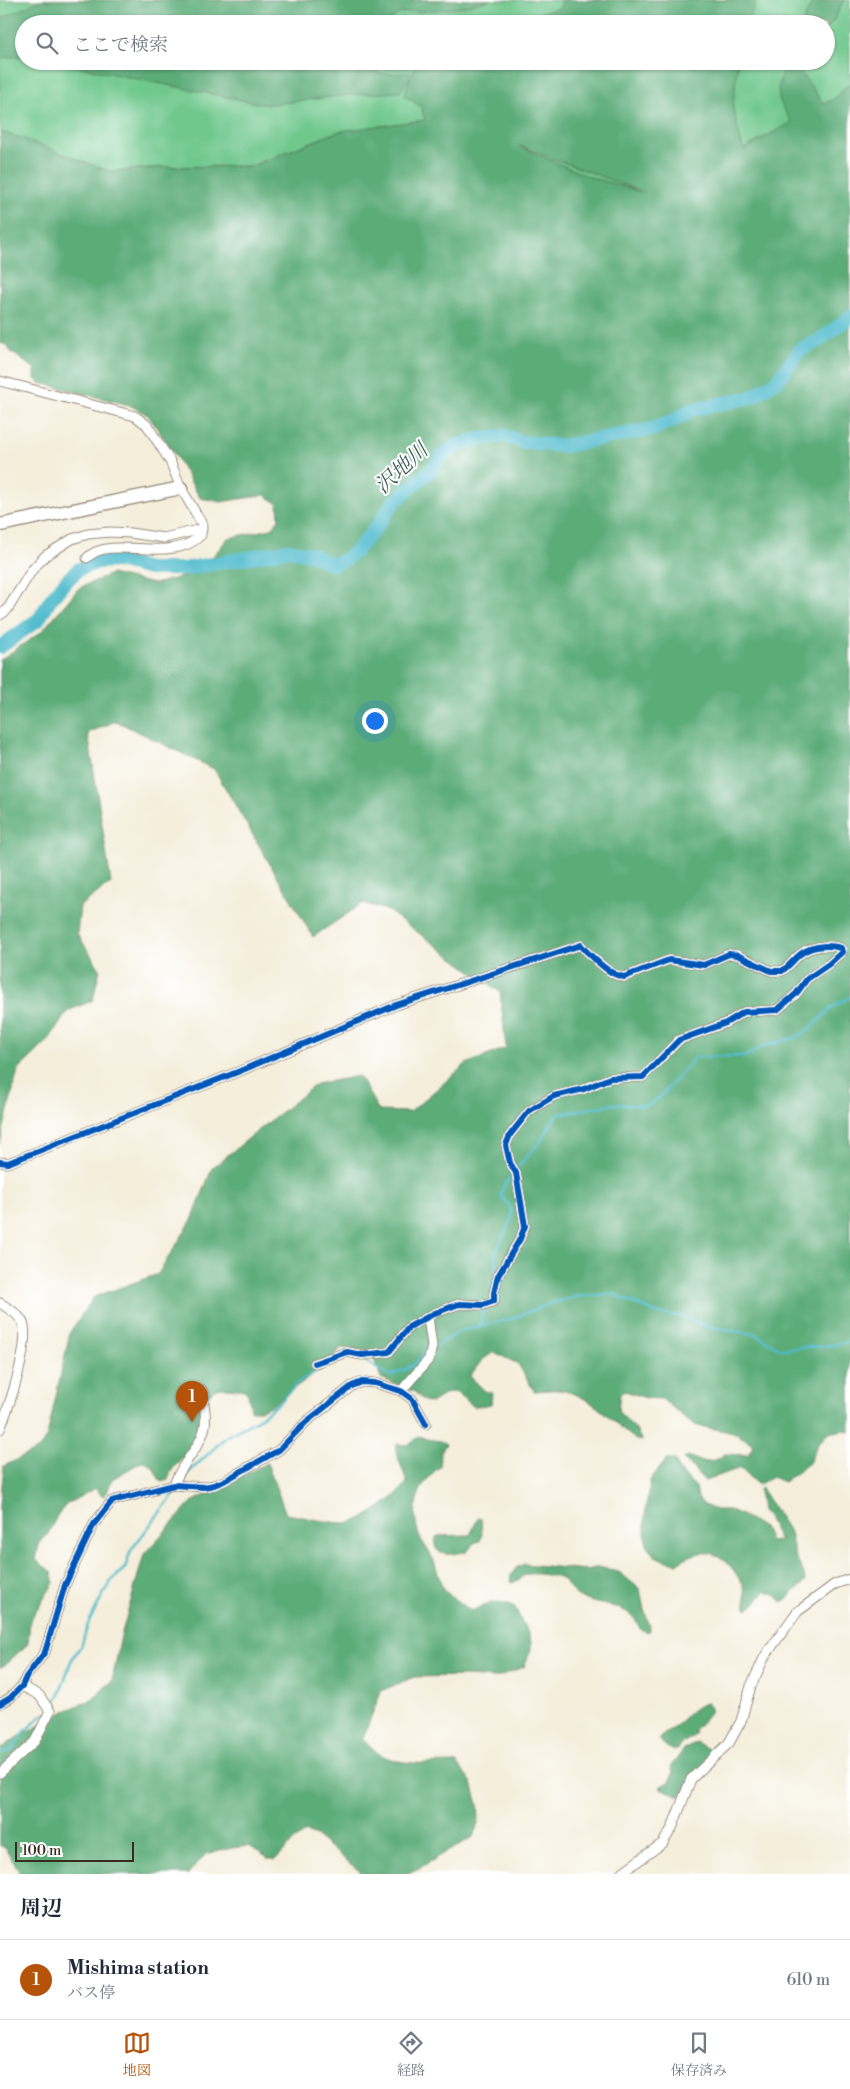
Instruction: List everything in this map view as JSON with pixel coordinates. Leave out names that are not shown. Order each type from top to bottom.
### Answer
[{"type":"street","points":[[0,381],[135,416],[147,426],[170,461],[181,488],[202,524],[201,535],[197,539],[167,549],[103,549],[91,554],[87,558]]},
{"type":"street","points":[[0,525],[181,488]]},
{"type":"street","points":[[0,615],[7,610],[32,570],[45,556],[72,539],[88,534],[110,532],[164,538],[202,529]]},
{"type":"street","points":[[0,1162],[8,1163],[32,1154],[240,1071],[396,1005],[582,945],[584,949],[616,976],[624,977],[669,960],[704,965],[729,954],[737,955],[771,971],[782,971],[798,956],[813,948],[841,948],[840,954],[835,960],[807,979],[796,994],[777,1010],[744,1012],[726,1023],[679,1040],[643,1077],[610,1078],[575,1092],[554,1096],[529,1111],[510,1135],[506,1144],[510,1164],[516,1173],[524,1230],[498,1276],[494,1301],[483,1305],[459,1304],[428,1317],[409,1327],[389,1352],[362,1355],[347,1352],[315,1363]]},
{"type":"street","points":[[0,1303],[18,1316],[24,1324],[25,1337],[11,1402],[0,1429]]},
{"type":"street","points":[[401,1391],[429,1359],[432,1346],[428,1317]]},
{"type":"street","points":[[0,1704],[10,1698],[22,1686],[26,1677],[44,1652],[64,1585],[94,1524],[112,1501],[174,1485],[204,1487],[224,1481],[279,1450],[306,1422],[352,1386],[362,1382],[375,1383],[401,1391],[412,1399],[426,1424]]},
{"type":"street","points":[[174,1485],[177,1474],[203,1432],[205,1424],[202,1390]]},
{"type":"street","points":[[620,1874],[663,1843],[672,1828],[691,1779],[729,1743],[741,1720],[751,1686],[765,1656],[791,1619],[797,1612],[835,1584],[850,1579]]},
{"type":"street","points":[[0,1774],[35,1741],[48,1709],[39,1695],[22,1686]]},
{"type":"green space","points":[[0,0],[850,0],[850,82],[837,97],[657,197],[590,177],[340,131],[251,166],[161,167],[111,172],[24,139],[0,132]]},
{"type":"green space","points":[[41,0],[491,0],[458,8],[401,13],[398,15],[15,15],[15,57],[0,58],[0,19]]},
{"type":"green space","points":[[562,0],[757,0],[751,15],[530,15],[560,8]]},
{"type":"green space","points":[[813,0],[844,0],[835,18],[835,15],[806,15]]},
{"type":"green space","points":[[93,70],[371,70],[381,74],[413,73],[414,70],[737,70],[733,108],[743,150],[792,122],[779,99],[778,93],[784,70],[799,70],[824,104],[837,97],[850,82],[850,1432],[845,1430],[828,1433],[818,1444],[809,1463],[784,1482],[772,1477],[758,1485],[740,1468],[705,1481],[684,1459],[688,1456],[707,1462],[725,1454],[748,1455],[753,1446],[735,1433],[694,1425],[662,1399],[646,1398],[625,1391],[620,1394],[618,1411],[636,1430],[642,1441],[636,1440],[590,1402],[570,1392],[558,1390],[534,1391],[518,1364],[494,1352],[482,1360],[470,1376],[485,1391],[492,1393],[491,1404],[474,1407],[462,1396],[454,1392],[431,1403],[424,1401],[413,1391],[381,1378],[371,1351],[341,1348],[330,1361],[271,1406],[260,1410],[251,1410],[248,1394],[244,1390],[223,1388],[214,1390],[199,1406],[200,1420],[195,1440],[172,1470],[168,1480],[161,1482],[152,1466],[143,1461],[112,1479],[105,1496],[101,1495],[95,1488],[67,1504],[58,1514],[48,1534],[39,1543],[36,1560],[52,1572],[54,1583],[30,1620],[28,1644],[0,1669],[0,1505],[4,1466],[39,1449],[47,1436],[70,1332],[94,1297],[158,1274],[193,1218],[212,1168],[316,1084],[359,1076],[379,1111],[410,1112],[466,1064],[506,1048],[500,992],[387,910],[363,903],[313,937],[214,769],[116,721],[88,733],[111,883],[80,906],[77,934],[100,969],[93,1000],[68,1011],[48,1041],[18,1070],[0,1143],[0,660],[41,632],[79,588],[111,574],[154,584],[200,572],[228,538],[271,529],[279,519],[278,504],[265,495],[221,502],[200,498],[177,458],[148,415],[129,405],[40,383],[35,379],[35,369],[11,352],[7,345],[0,343],[0,132],[24,139],[111,172],[161,167],[251,166],[340,131],[425,120],[421,107],[404,95],[411,76],[400,92],[347,95],[266,105]],"holes":[[[520,146],[645,193],[590,177]]]},
{"type":"green space","points":[[420,1436],[446,1444],[441,1452],[440,1467],[432,1473],[421,1489],[415,1516],[419,1535],[434,1561],[443,1587],[451,1596],[472,1611],[492,1602],[514,1606],[528,1633],[531,1649],[524,1667],[495,1678],[467,1676],[414,1677],[381,1691],[363,1738],[371,1748],[393,1760],[418,1763],[457,1763],[472,1783],[478,1804],[479,1821],[473,1837],[406,1874],[363,1874],[316,1836],[306,1832],[295,1840],[276,1860],[268,1858],[249,1846],[232,1848],[206,1854],[188,1874],[18,1874],[19,1870],[3,1846],[0,1846],[0,1749],[65,1711],[91,1700],[112,1681],[121,1636],[144,1554],[192,1502],[267,1463],[286,1514],[339,1523],[353,1522],[361,1519],[389,1501],[407,1482],[396,1452],[397,1444],[407,1445]]},
{"type":"green space","points":[[666,1460],[675,1460],[679,1470],[696,1487],[698,1498],[704,1505],[716,1510],[729,1510],[740,1514],[765,1529],[770,1542],[780,1541],[768,1517],[762,1511],[759,1489],[761,1488],[790,1533],[795,1556],[804,1574],[805,1582],[782,1603],[775,1594],[766,1591],[750,1608],[746,1608],[743,1584],[724,1559],[717,1555],[710,1553],[695,1554],[677,1563],[655,1556],[648,1548],[646,1542],[646,1509],[650,1489],[649,1483]]},
{"type":"green space","points":[[478,1518],[481,1518],[482,1535],[480,1541],[474,1543],[467,1552],[446,1554],[436,1548],[437,1536],[470,1535]]},
{"type":"green space","points":[[524,1564],[587,1570],[599,1567],[619,1572],[640,1589],[644,1610],[650,1626],[648,1632],[640,1629],[629,1613],[613,1606],[595,1603],[578,1596],[560,1578],[532,1574],[525,1575],[512,1583],[510,1577],[516,1568]]},
{"type":"green space","points":[[708,1703],[711,1712],[695,1729],[695,1735],[681,1744],[678,1750],[665,1746],[659,1739],[661,1737],[676,1726],[692,1710]]},
{"type":"green space","points":[[696,1742],[712,1751],[712,1754],[680,1796],[660,1788],[669,1782],[673,1773],[671,1766],[684,1749]]},
{"type":"waterway","name":"沢地川","points":[[0,647],[39,619],[51,599],[79,569],[98,562],[117,561],[149,569],[184,569],[290,550],[314,555],[334,564],[345,560],[355,552],[393,503],[431,470],[444,454],[457,446],[473,440],[505,436],[522,442],[563,446],[653,429],[675,420],[691,410],[752,397],[777,381],[800,350],[820,340],[850,317]]},
{"type":"waterway","points":[[517,1168],[539,1143],[556,1116],[613,1104],[644,1106],[651,1104],[662,1095],[695,1057],[746,1056],[764,1046],[794,1038],[807,1031],[833,1007],[850,997]]},
{"type":"waterway","points":[[491,1286],[497,1268],[495,1254],[511,1220],[512,1212],[501,1196],[503,1187],[513,1173]]},
{"type":"waterway","points":[[437,1346],[460,1331],[510,1319],[549,1304],[580,1296],[613,1294],[656,1313],[683,1317],[709,1327],[755,1334],[781,1349],[850,1342]]},
{"type":"waterway","points":[[479,1327],[484,1309]]},
{"type":"waterway","points":[[361,1359],[391,1376],[412,1366],[428,1350]]},
{"type":"waterway","points":[[182,1482],[186,1475],[227,1436],[257,1420],[281,1401],[301,1380],[334,1361]]},
{"type":"waterway","points":[[50,1708],[59,1696],[71,1661],[82,1644],[88,1624],[104,1593],[111,1581],[125,1568],[131,1550],[174,1494]]},
{"type":"waterway","points":[[0,1754],[11,1751],[25,1731],[44,1714]]},
{"type":"cycle path","points":[[0,1162],[8,1163],[240,1071],[396,1005],[581,945],[608,970],[624,977],[669,960],[704,965],[729,954],[737,955],[771,971],[782,971],[801,953],[812,948],[824,946],[841,948],[842,952],[829,964],[807,979],[796,994],[777,1010],[744,1012],[726,1023],[679,1040],[643,1077],[610,1078],[584,1089],[554,1096],[529,1111],[510,1135],[506,1145],[510,1163],[516,1173],[525,1226],[520,1239],[498,1276],[494,1301],[483,1305],[459,1304],[435,1313],[409,1327],[389,1352],[362,1355],[347,1352],[315,1363]]},
{"type":"cycle path","points":[[0,1704],[10,1698],[22,1686],[26,1677],[45,1652],[65,1585],[94,1524],[112,1501],[174,1485],[204,1487],[224,1481],[279,1450],[306,1422],[352,1386],[362,1382],[375,1383],[401,1391],[412,1399],[426,1424]]},
{"type":"place","name":"Mishima station","points":[[192,1422]]}]
